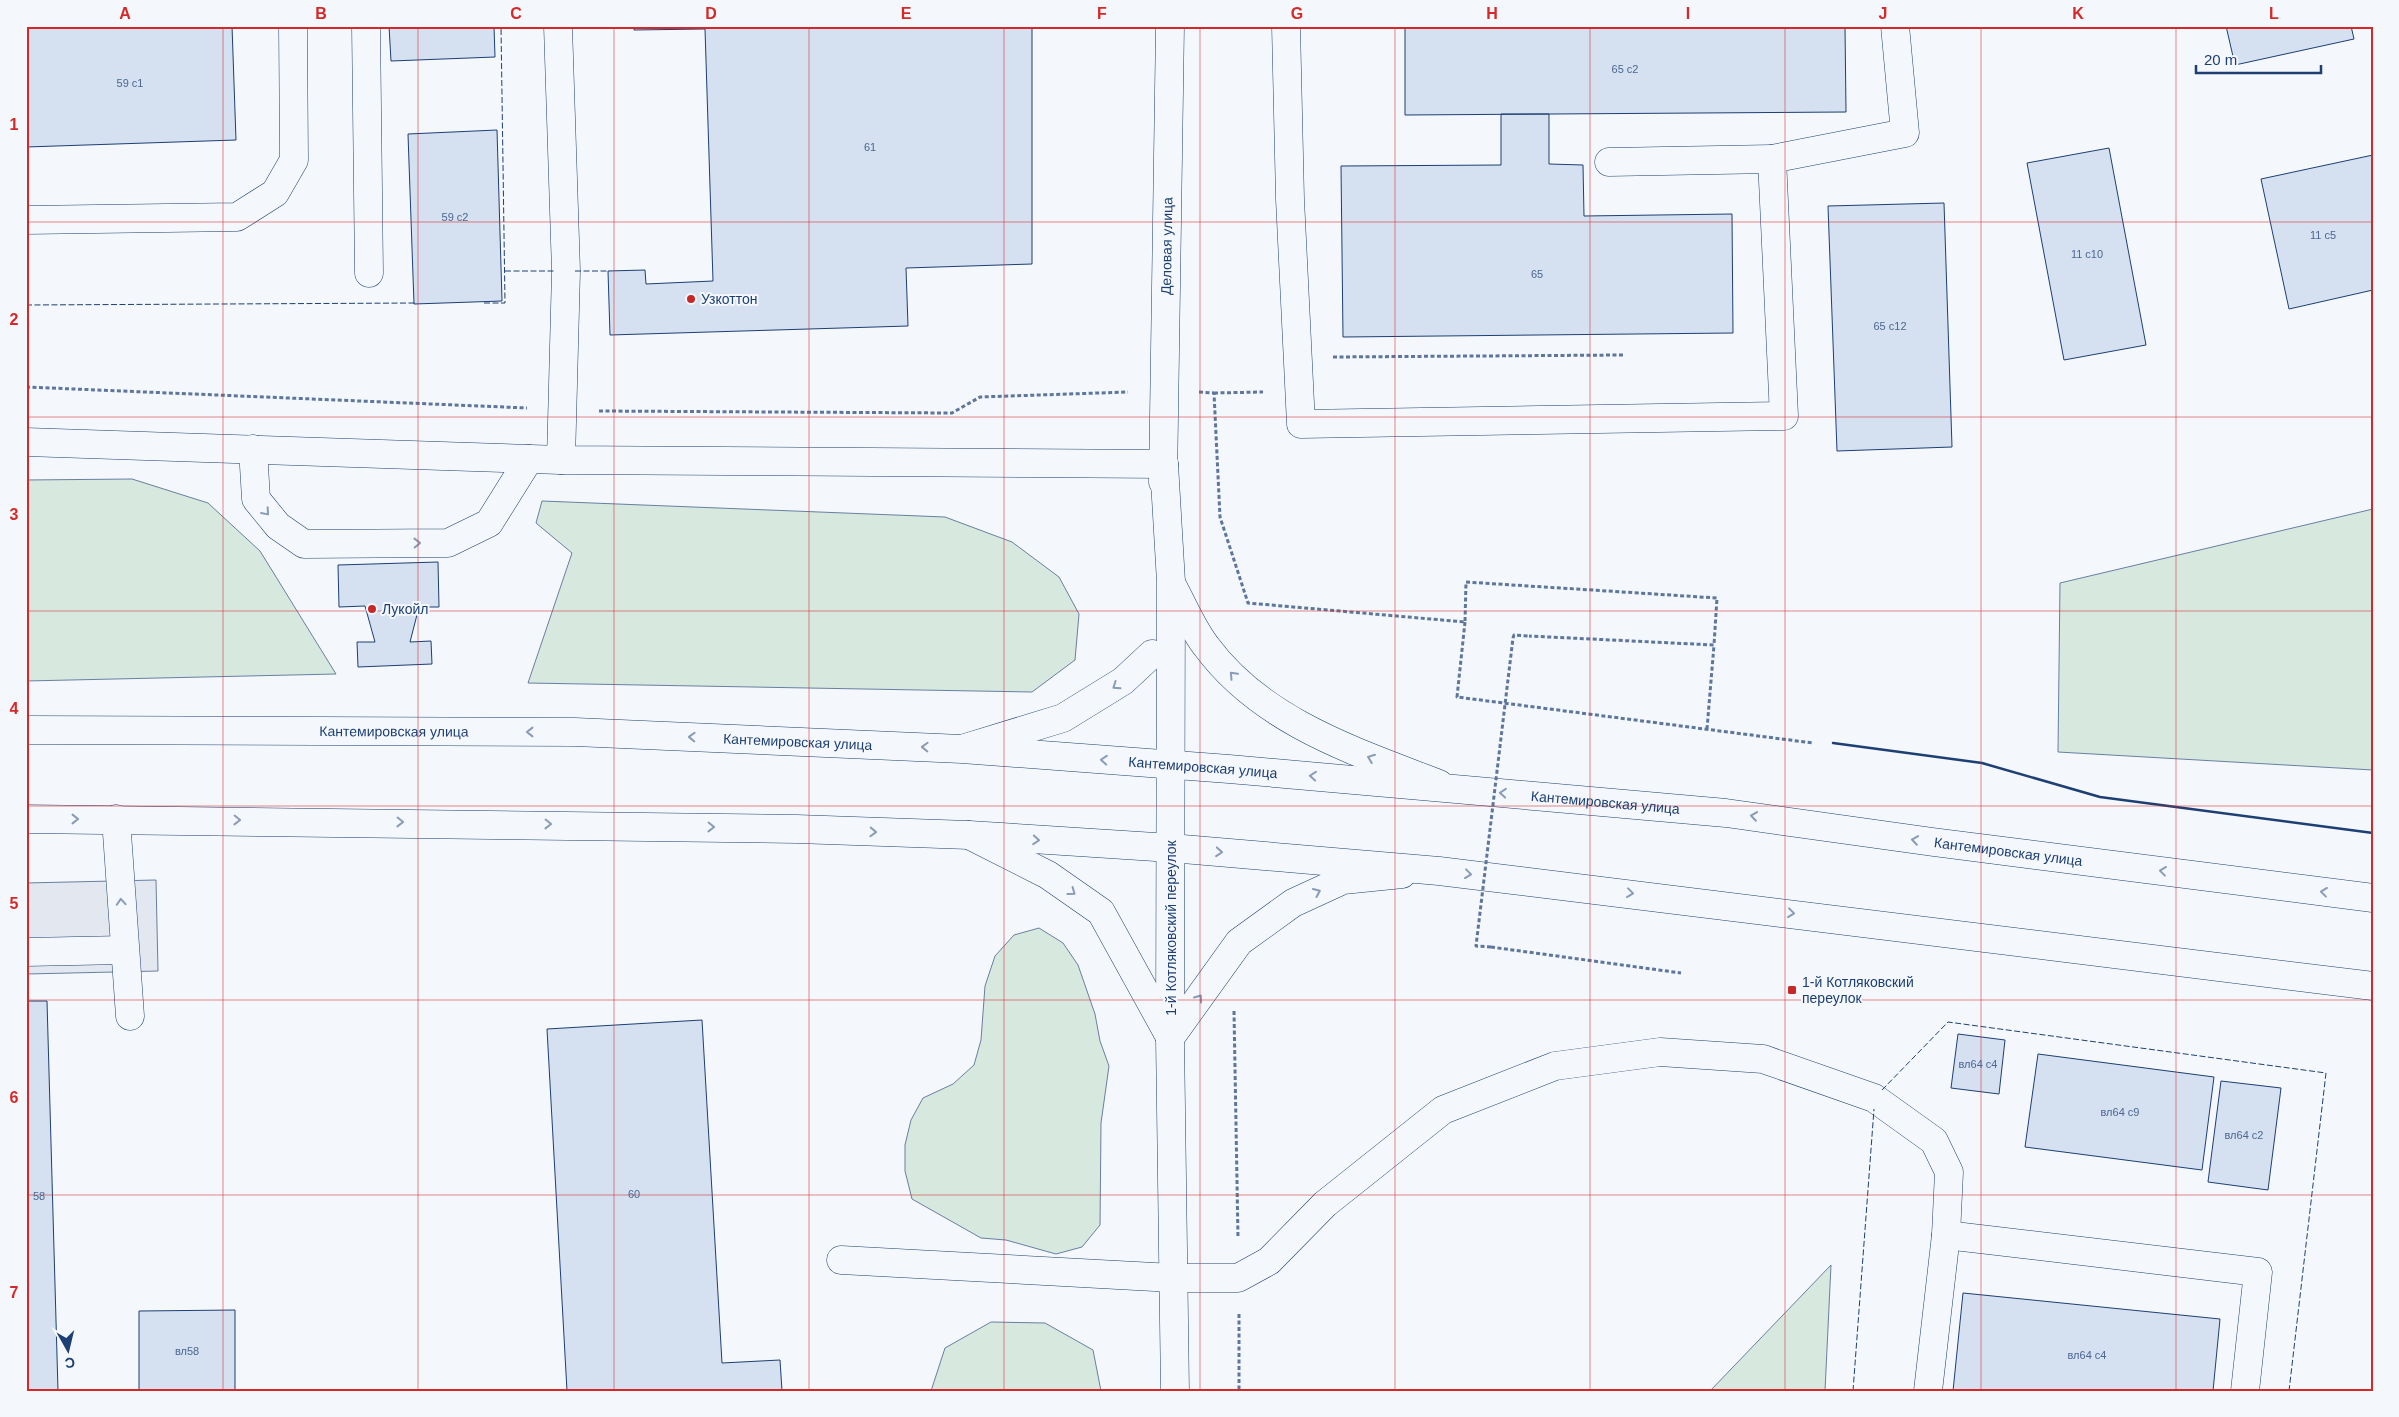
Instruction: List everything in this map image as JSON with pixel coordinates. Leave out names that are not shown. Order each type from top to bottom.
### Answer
[{"type":"main road","points":[[26,220],[238,217],[275,193],[294,160],[293,26]]},
{"type":"main road","points":[[366,26],[368,273]]},
{"type":"main road","points":[[558,26],[566,271],[561,460]]},
{"type":"main road","name":"Деловая улица","points":[[1164,464],[1170,26]]},
{"type":"main road","points":[[1286,26],[1298,391],[1301,424],[1784,416],[1772,158]]},
{"type":"main road","points":[[1609,162],[1772,158],[1905,133],[1895,26]]},
{"type":"main road","points":[[26,442],[561,460],[1164,464],[1152,654],[1171,751]]},
{"type":"main road","points":[[253,450],[256,499],[278,526],[304,544],[448,542],[488,523],[529,459]]},
{"type":"main road","name":"1-й Котляковский переулок","points":[[1164,464],[1170,582],[1170,1038],[1175,1391]]},
{"type":"main road","points":[[1170,582],[1205,646],[1250,694],[1327,740],[1449,788]]},
{"type":"main road","points":[[962,749],[1063,718],[1123,681],[1152,654]]},
{"type":"main road","name":"Кантемировская улица","points":[[26,730],[574,732],[962,749],[1171,751],[1449,788],[1726,813],[1933,842],[2373,898]]},
{"type":"main road","points":[[26,819],[798,829],[968,835],[1170,848],[1439,871],[2373,986]]},
{"type":"main road","points":[[116,819],[130,1016]]},
{"type":"main road","points":[[968,835],[1048,875],[1101,912],[1170,1038],[1240,942],[1293,903],[1343,880],[1439,871]]},
{"type":"main road","points":[[26,952],[124,950]]},
{"type":"main road","points":[[841,1260],[1174,1278],[1238,1278],[1269,1261],[1324,1204],[1443,1110],[1555,1066],[1660,1052],[1763,1059],[1874,1098],[1934,1141],[1949,1172],[1946,1235],[1928,1391]]},
{"type":"main road","points":[[1946,1235],[2258,1272],[2245,1391]]},
{"type":"path","points":[[1297,357],[1624,355]]},
{"type":"path","points":[[1164,391],[1214,393],[1298,391]]},
{"type":"path","points":[[1214,393],[1220,517],[1248,603],[1465,622]]},
{"type":"path","points":[[1708,729],[1717,598],[1466,582],[1465,622],[1458,697],[1813,743]]},
{"type":"path","points":[[1681,973],[1476,946],[1514,635],[1714,645]]},
{"type":"path","points":[[1234,1006],[1239,1391]]},
{"type":"shaded area","points":[[132,479],[208,503],[260,551],[336,674],[26,681],[26,480]]},
{"type":"shaded area","points":[[542,501],[945,517],[1012,542],[1059,577],[1079,614],[1075,660],[1032,692],[528,683],[572,553],[536,523]]},
{"type":"shaded area","points":[[2373,509],[2373,770],[2058,752],[2060,583]]},
{"type":"shaded area","points":[[156,880],[158,971],[26,974],[26,883]]},
{"type":"shaded area","points":[[1039,928],[1063,943],[1078,965],[1095,1014],[1100,1041],[1109,1066],[1101,1123],[1100,1225],[1082,1247],[1056,1254],[1006,1240],[981,1238],[912,1199],[905,1171],[905,1145],[911,1120],[923,1098],[953,1084],[974,1065],[981,1040],[985,986],[995,956],[1014,935]]},
{"type":"shaded area","points":[[1831,1265],[1825,1391],[1710,1391]]},
{"type":"shaded area","points":[[991,1322],[1045,1323],[1093,1350],[1101,1391],[931,1391],[945,1348]]},
{"type":"building","points":[[26,26],[232,26],[236,140],[26,147]]},
{"type":"building","points":[[389,26],[494,26],[495,57],[391,61]]},
{"type":"building","points":[[634,26],[1032,26],[1032,264],[906,268],[908,326],[610,335],[608,271],[645,270],[646,284],[713,281],[705,29],[634,30]]},
{"type":"building","points":[[1405,26],[1845,26],[1846,112],[1405,115]]},
{"type":"building","points":[[2226,26],[2351,26],[2354,39],[2235,65]]},
{"type":"building","points":[[1501,114],[1549,114],[1549,164],[1583,165],[1584,216],[1732,214],[1733,333],[1343,337],[1341,166],[1501,165]]},
{"type":"building","points":[[497,130],[502,301],[414,304],[408,134]]},
{"type":"building","points":[[2109,148],[2146,345],[2064,360],[2027,163]]},
{"type":"building","points":[[2373,155],[2373,290],[2289,309],[2261,179]]},
{"type":"building","points":[[1944,203],[1952,447],[1837,451],[1828,206]]},
{"type":"building","points":[[438,562],[439,607],[419,607],[410,642],[431,641],[432,664],[358,667],[357,642],[375,642],[365,606],[339,607],[338,565]]},
{"type":"building","points":[[26,1001],[47,1001],[58,1391],[26,1391]]},
{"type":"building","points":[[702,1020],[722,1363],[780,1360],[782,1391],[567,1391],[547,1029]]},
{"type":"building","points":[[1958,1034],[2005,1040],[1999,1094],[1951,1088]]},
{"type":"building","points":[[2038,1054],[2214,1077],[2202,1170],[2025,1147]]},
{"type":"building","points":[[2221,1081],[2281,1088],[2268,1190],[2208,1182]]},
{"type":"building","points":[[1963,1293],[2220,1319],[2213,1391],[1953,1391]]},
{"type":"building","points":[[235,1310],[235,1391],[139,1391],[139,1311]]},
{"type":"fence","points":[[484,303],[505,303],[501,26]]},
{"type":"fence","points":[[505,271],[555,271]]},
{"type":"fence","points":[[575,271],[608,271]]},
{"type":"fence","points":[[26,305],[417,303]]},
{"type":"fence","points":[[1882,1090],[1948,1022],[2326,1073],[2289,1391]]},
{"type":"fence","points":[[1853,1391],[1874,1109]]},
{"type":"wall","points":[[1833,743],[1982,763],[2100,797],[2373,833]]},
{"type":"place","name":"Узкоттон","points":[[691,299]]},
{"type":"place","name":"Лукойл","points":[[372,609]]},
{"type":"place","name":"1-й Котляковский переулок","points":[[1792,990]]}]
